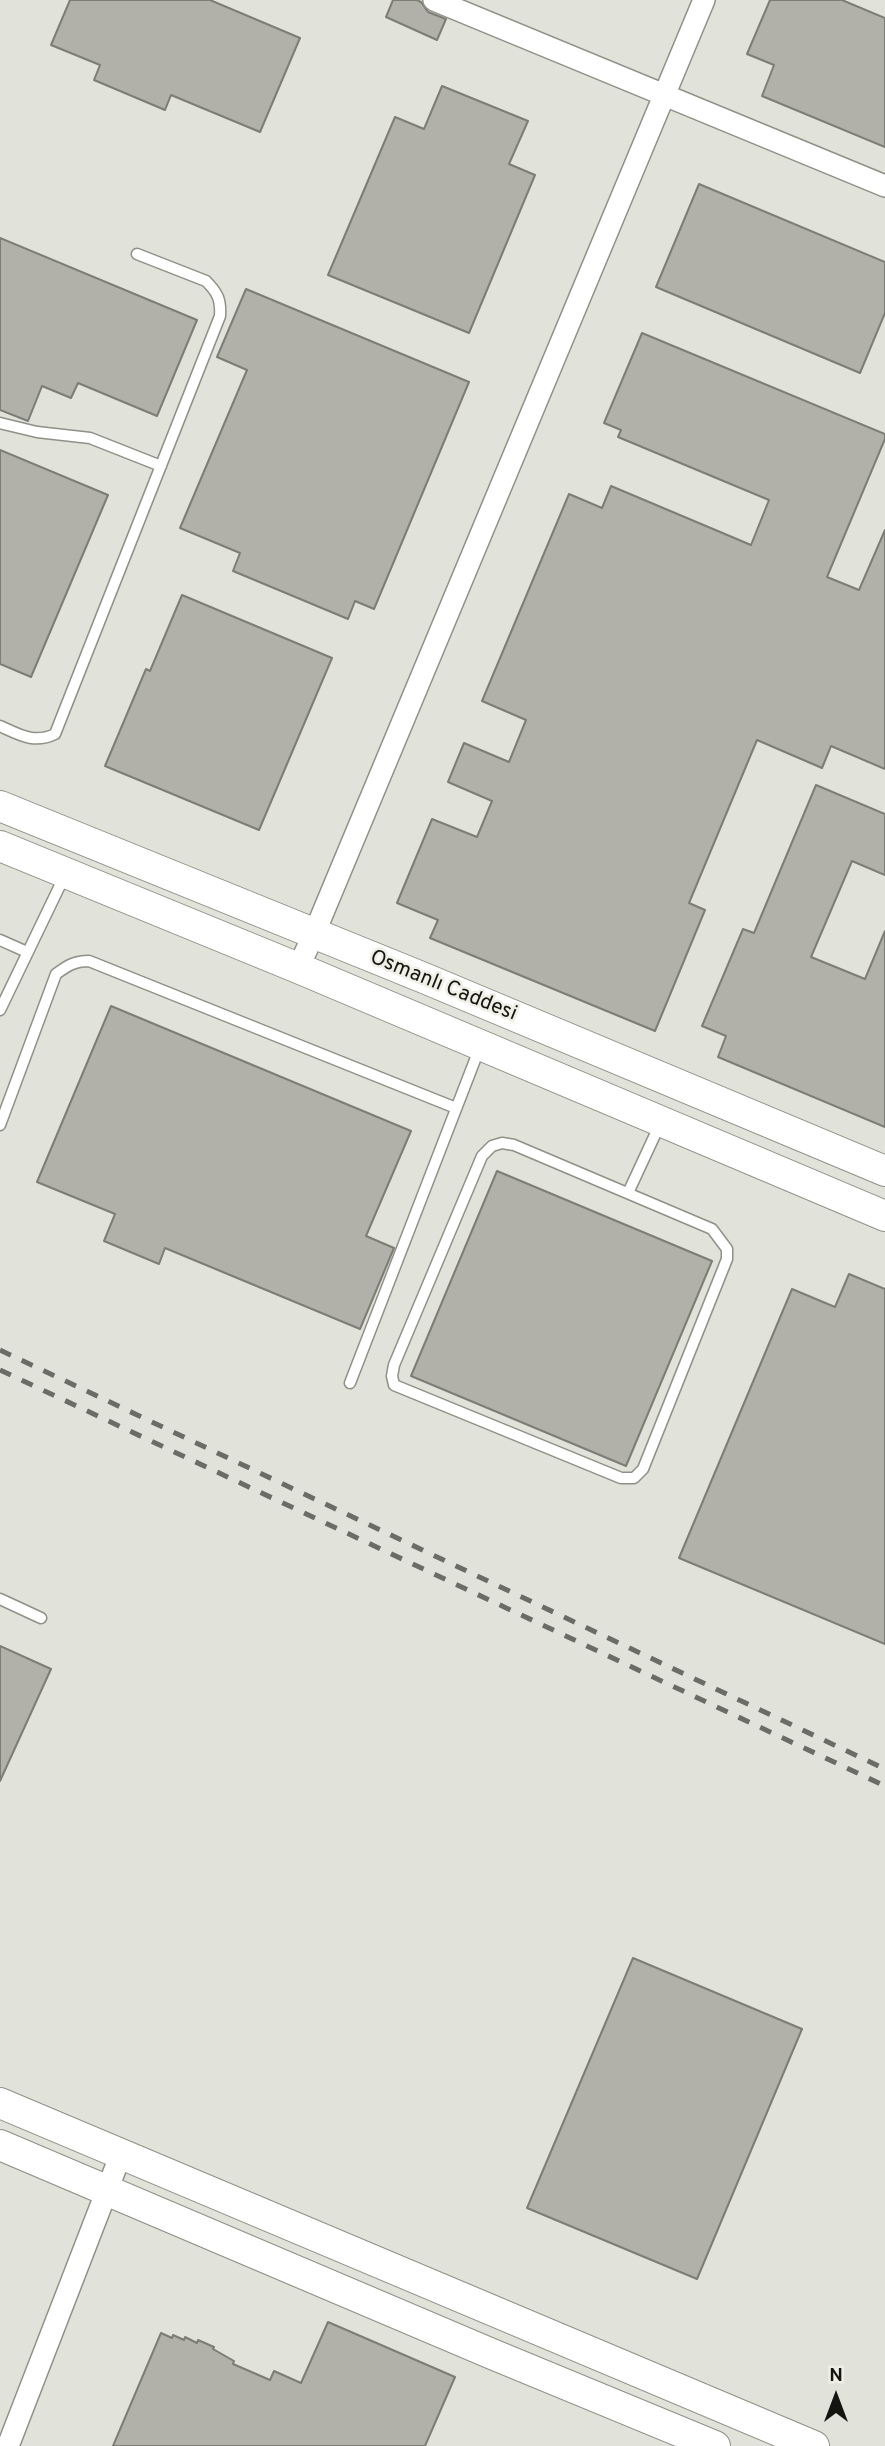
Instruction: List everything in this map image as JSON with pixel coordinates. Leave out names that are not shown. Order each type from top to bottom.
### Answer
[{"type":"street","points":[[434,0],[885,186]]},
{"type":"street","points":[[298,968],[704,0]]},
{"type":"street","name":"Osmanlı Caddesi","points":[[0,806],[885,1171]]},
{"type":"street","points":[[0,846],[298,968],[885,1216]]},
{"type":"street","points":[[693,1135],[709,1098]]},
{"type":"street","points":[[0,2103],[814,2446]]},
{"type":"street","points":[[0,2145],[715,2446]]},
{"type":"street","points":[[8,2446],[121,2154]]},
{"type":"lane","points":[[0,726],[26,737],[44,739],[55,734],[220,316],[220,301],[215,289],[206,281],[136,254]]},
{"type":"lane","points":[[0,423],[37,432],[90,438],[161,466]]},
{"type":"lane","points":[[0,1010],[66,873]]},
{"type":"lane","points":[[0,940],[27,953]]},
{"type":"lane","points":[[0,1125],[56,974],[71,963],[79,961],[89,961],[456,1108]]},
{"type":"lane","points":[[350,1383],[481,1045]]},
{"type":"lane","points":[[628,1193],[661,1121]]},
{"type":"lane","points":[[502,1143],[514,1145],[628,1193],[712,1229],[727,1249],[727,1259],[643,1469],[634,1478],[621,1478],[394,1385],[391,1376],[394,1365],[482,1156],[492,1146],[502,1143]]},
{"type":"lane","points":[[0,1599],[41,1618]]},
{"type":"building","points":[[70,0],[210,0],[300,38],[260,132],[171,95],[165,110],[94,80],[100,65],[51,45]]},
{"type":"building","points":[[393,0],[417,0],[428,12],[446,19],[437,40],[386,17]]},
{"type":"building","points":[[770,0],[842,0],[885,18],[885,147],[762,96],[774,65],[747,54]]},
{"type":"building","points":[[442,86],[528,121],[509,164],[535,175],[469,333],[328,275],[395,117],[424,129]]},
{"type":"building","points":[[699,184],[885,262],[885,313],[860,373],[656,287]]},
{"type":"building","points":[[0,238],[197,320],[157,416],[78,383],[71,398],[42,386],[28,421],[0,410]]},
{"type":"building","points":[[246,289],[469,382],[374,609],[355,601],[348,619],[233,571],[240,553],[180,528],[247,370],[217,357]]},
{"type":"building","points":[[642,333],[885,434],[827,577],[859,590],[885,530],[885,769],[831,746],[822,768],[757,740],[689,903],[705,910],[655,1031],[430,938],[438,920],[397,903],[432,819],[477,837],[492,801],[448,782],[464,743],[509,762],[526,720],[482,701],[569,494],[602,508],[611,486],[751,545],[769,500],[618,437],[621,430],[604,423]]},
{"type":"building","points":[[0,450],[108,495],[31,677],[0,664]]},
{"type":"building","points":[[182,595],[332,658],[259,830],[105,766],[146,669],[150,671]]},
{"type":"building","points":[[816,785],[885,814],[885,875],[852,861],[811,957],[865,979],[885,931],[885,1127],[718,1057],[726,1036],[702,1026],[743,929],[754,933]]},
{"type":"building","points":[[111,1006],[411,1131],[366,1236],[394,1248],[360,1329],[165,1248],[159,1264],[104,1241],[115,1214],[37,1182]]},
{"type":"building","points":[[497,1171],[712,1261],[626,1466],[411,1376]]},
{"type":"building","points":[[849,1274],[885,1289],[885,1644],[679,1558],[792,1289],[835,1307]]},
{"type":"building","points":[[0,1646],[51,1669],[0,1781]]},
{"type":"building","points":[[633,1958],[802,2029],[697,2279],[527,2208]]},
{"type":"building","points":[[328,2322],[455,2377],[425,2446],[113,2446],[161,2333],[184,2340],[185,2337],[197,2343],[198,2340],[214,2347],[213,2349],[234,2361],[233,2364],[270,2380],[274,2371],[301,2383]]},
{"type":"railway","points":[[0,1350],[885,1769]]},
{"type":"railway","points":[[0,1370],[885,1786]]}]
